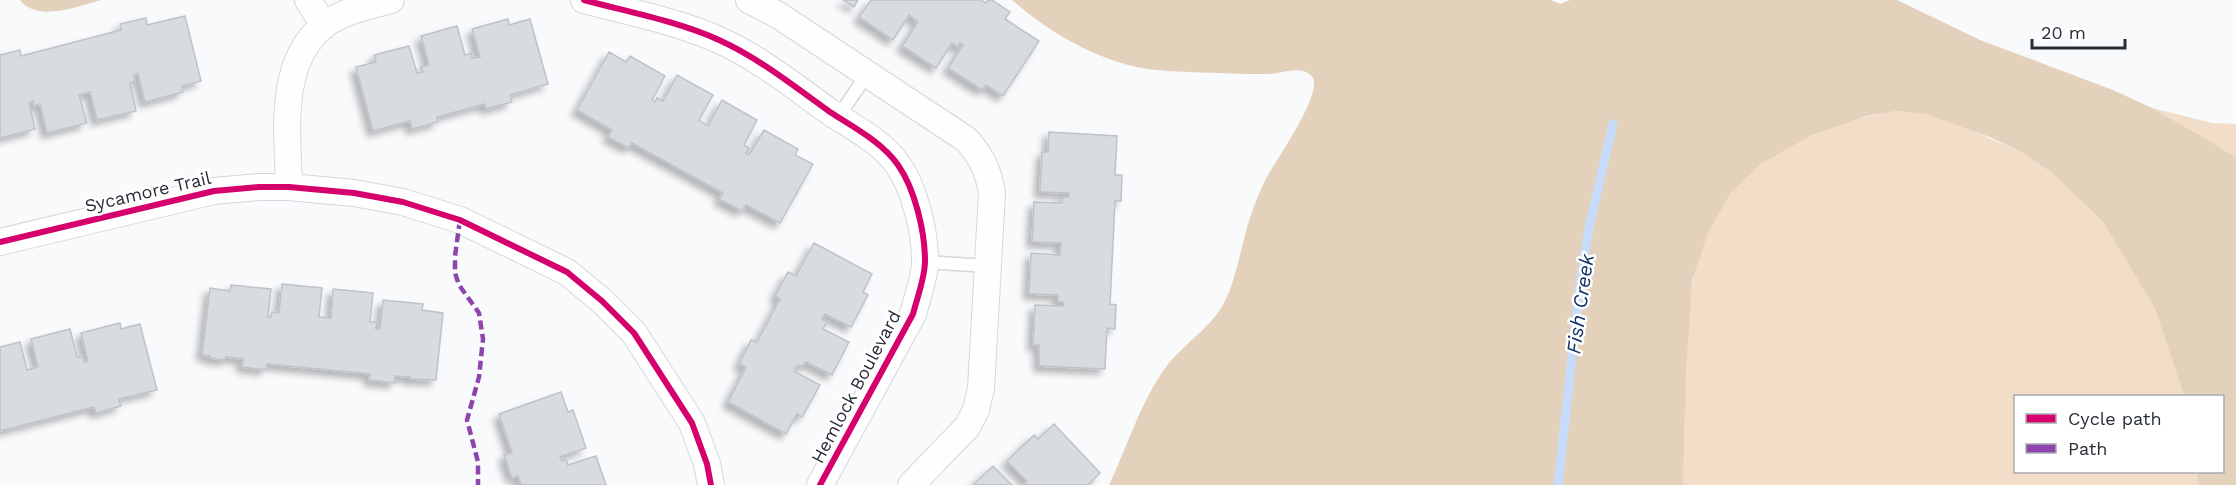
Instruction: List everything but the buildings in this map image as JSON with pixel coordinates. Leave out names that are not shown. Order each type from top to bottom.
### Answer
[{"type":"street","points":[[308,0],[324,26]]},
{"type":"street","points":[[289,187],[288,121],[291,84],[297,60],[324,26],[356,9],[392,0]]},
{"type":"street","name":"Hemlock Boulevard","points":[[584,0],[688,28],[720,40],[745,54],[874,141],[898,165],[913,196],[921,225],[925,262],[913,314],[820,485]]},
{"type":"street","points":[[750,0],[778,15],[966,140],[980,156],[988,171],[992,193],[981,388],[976,410],[967,427],[911,485]]},
{"type":"street","name":"Sycamore Trail","points":[[0,242],[214,191],[259,187],[289,187],[354,193],[403,202],[460,220],[567,272],[602,301],[634,333],[692,423],[711,485]]},
{"type":"lane","points":[[838,117],[868,74]]},
{"type":"lane","points":[[925,262],[988,266]]},
{"type":"shaded area","points":[[20,0],[101,0],[70,9],[47,12],[27,7]]},
{"type":"shaded area","points":[[1012,0],[1551,0],[1560,4],[1570,0],[1897,0],[1980,40],[2113,90],[2152,108],[2236,158],[2236,485],[2199,485],[2197,473],[2224,473],[2224,395],[2184,395],[2155,309],[2103,222],[2052,173],[2021,152],[1992,138],[1926,114],[1896,111],[1867,116],[1812,135],[1762,163],[1731,192],[1708,233],[1692,281],[1686,373],[1683,485],[1109,485],[1157,381],[1166,367],[1211,321],[1224,303],[1256,201],[1268,175],[1305,111],[1314,86],[1313,78],[1299,70],[1270,74],[1243,74],[1168,71],[1137,67],[1117,62],[1079,46],[1027,13]]},
{"type":"shaded area","points":[[2152,108],[2212,123],[2236,124],[2236,158],[2212,142]]},
{"type":"shaded area","points":[[1896,111],[1926,114],[1955,123],[2021,152],[2052,173],[2103,222],[2155,309],[2184,395],[2014,395],[2014,473],[2197,473],[2199,485],[1683,485],[1690,293],[1703,246],[1718,212],[1731,192],[1746,176],[1784,149],[1829,129]]},
{"type":"waterway","name":"Fish Creek","points":[[1558,485],[1580,283],[1590,223],[1613,124]]},
{"type":"marked path","points":[[460,220],[455,273],[459,285],[479,313],[483,339],[479,377],[467,420],[478,462],[478,485]]},
{"type":"cycle path","points":[[584,0],[686,27],[734,47],[876,142],[898,165],[904,175],[918,211],[923,237],[924,274],[913,314],[820,485]]},
{"type":"cycle path","points":[[0,242],[214,191],[259,187],[289,187],[354,193],[403,202],[460,220],[567,272],[602,301],[634,333],[692,423],[707,464],[711,485]]}]
